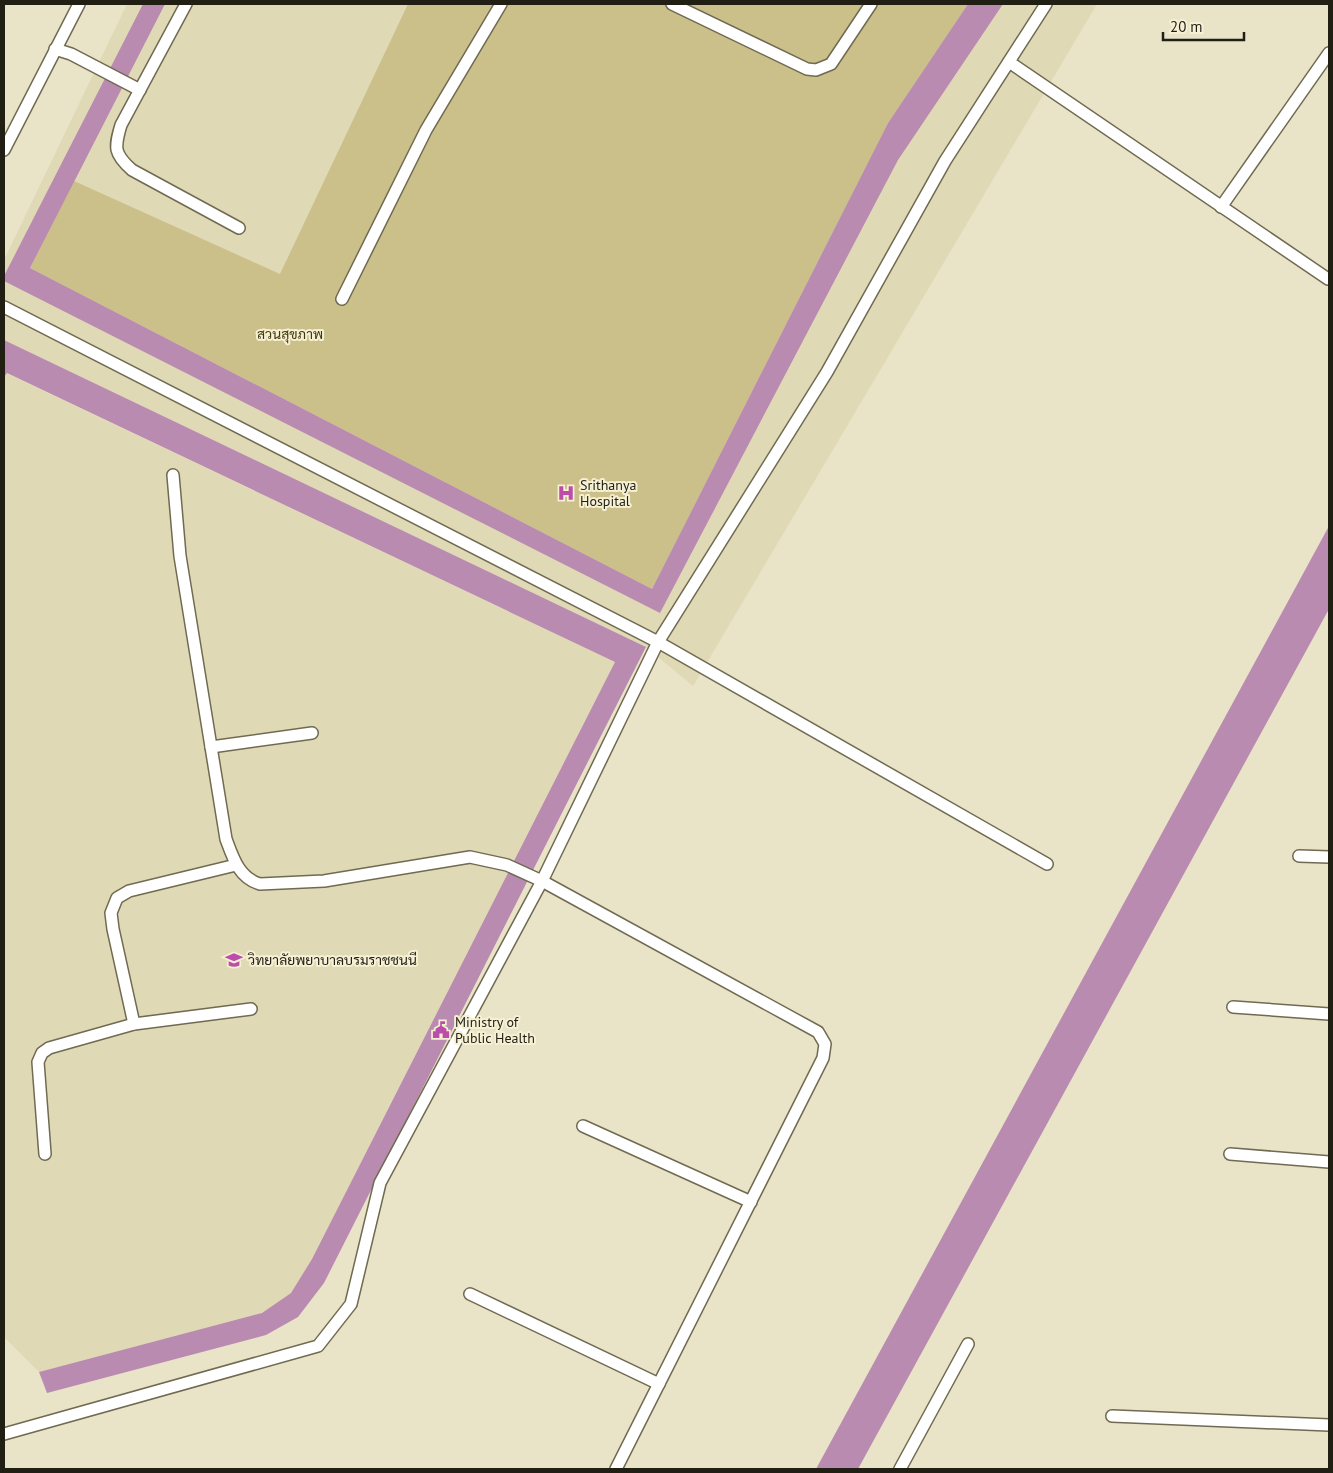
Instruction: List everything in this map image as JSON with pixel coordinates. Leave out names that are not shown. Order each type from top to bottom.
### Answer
[{"type":"lane","points":[[4,150],[79,4]]},
{"type":"lane","points":[[186,4],[136,87],[116,141],[117,152],[132,170],[239,228]]},
{"type":"lane","points":[[342,299],[426,130],[501,4]]},
{"type":"lane","points":[[672,4],[807,69],[816,70],[831,64],[871,4]]},
{"type":"lane","points":[[4,1434],[318,1346],[351,1304],[380,1183],[541,880],[658,642],[827,372],[945,161],[1046,4]]},
{"type":"lane","points":[[55,49],[71,54],[136,87]]},
{"type":"lane","points":[[1221,207],[1329,53]]},
{"type":"lane","points":[[1009,62],[1328,280]]},
{"type":"lane","points":[[6,309],[658,642],[1047,864]]},
{"type":"lane","points":[[173,475],[180,556],[226,839],[236,866],[252,882],[260,884],[324,881],[470,857],[507,865],[541,880],[818,1032],[825,1044],[823,1058],[616,1469]]},
{"type":"lane","points":[[211,747],[312,733]]},
{"type":"lane","points":[[1299,856],[1329,857]]},
{"type":"lane","points":[[134,1024],[110,913],[117,898],[129,891],[236,866]]},
{"type":"lane","points":[[1233,1008],[1329,1014]]},
{"type":"lane","points":[[45,1154],[38,1062],[42,1053],[48,1048],[134,1024],[251,1009]]},
{"type":"lane","points":[[583,1126],[751,1202]]},
{"type":"lane","points":[[1230,1154],[1329,1162]]},
{"type":"lane","points":[[470,1294],[659,1384]]},
{"type":"lane","points":[[900,1469],[968,1344]]},
{"type":"lane","points":[[1112,1416],[1329,1425]]},
{"type":"shaded area","name":"Srithanya Hospital","points":[[127,4],[1097,4],[693,686],[646,647],[4,340],[4,260]]},
{"type":"shaded area","points":[[143,4],[165,4],[30,268],[652,589],[888,123],[968,4],[1003,4],[898,160],[660,613],[4,281],[4,276]]},
{"type":"shaded area","points":[[4,340],[646,647],[324,1283],[298,1317],[266,1335],[47,1393],[39,1372],[262,1313],[291,1293],[312,1259],[615,662],[7,373],[4,377]]},
{"type":"shaded area","name":"วิทยาลัยพยาบาลบรมราชชนนี","points":[[6,373],[615,662],[312,1259],[291,1293],[262,1313],[39,1372],[4,1337],[4,378]]},
{"type":"shaded area","points":[[1329,526],[1329,609],[858,1469],[816,1469]]},
{"type":"green space","name":"สวนสุขภาพ","points":[[408,4],[968,4],[888,123],[652,589],[30,268],[74,181],[280,274]]},
{"type":"place","name":"Srithanya Hospital","points":[[566,493]]},
{"type":"place","name":"วิทยาลัยพยาบาลบรมราชชนนี","points":[[234,960]]},
{"type":"place","name":"Ministry of Public Health","points":[[441,1030]]}]
